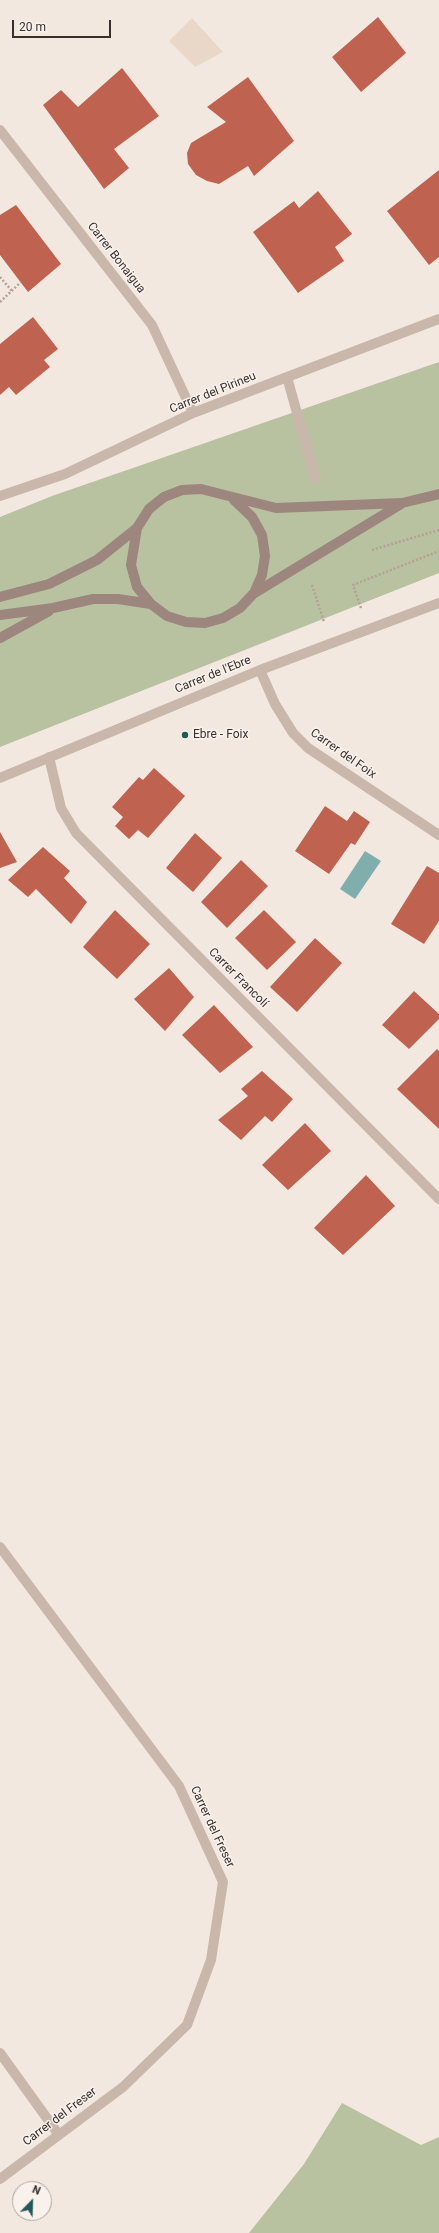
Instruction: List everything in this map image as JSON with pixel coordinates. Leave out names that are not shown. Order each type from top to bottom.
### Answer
[{"type":"main road","points":[[0,597],[49,584],[74,573],[97,560],[137,528],[149,509],[164,497],[182,490],[201,489],[276,508],[402,503],[439,494]]},
{"type":"main road","points":[[227,496],[238,502],[252,517],[262,535],[264,562],[262,575],[253,594]]},
{"type":"main road","points":[[137,528],[131,565],[138,586],[151,604],[167,616],[186,622],[204,623],[223,618],[240,608],[253,594],[402,503]]},
{"type":"main road","points":[[0,615],[53,608],[93,599],[118,599],[151,604]]},
{"type":"main road","points":[[0,638],[53,608]]},
{"type":"street","name":"Carrer Bonaigua","points":[[0,130],[152,325],[194,413]]},
{"type":"street","name":"Carrer del Pirineu","points":[[0,496],[65,474],[194,413],[439,319]]},
{"type":"street","points":[[287,377],[314,478]]},
{"type":"street","name":"Carrer de l'Ebre","points":[[0,778],[260,670],[439,603]]},
{"type":"street","name":"Carrer del Foix","points":[[260,670],[275,704],[293,733],[308,748],[439,835]]},
{"type":"street","name":"Carrer Francolí","points":[[49,757],[61,808],[76,833],[439,1199]]},
{"type":"street","name":"Carrer del Freser","points":[[0,1547],[179,1786],[223,1882],[211,1960],[187,2025],[123,2087],[0,2179]]},
{"type":"street","points":[[0,2053],[59,2135]]},
{"type":"path","points":[[0,277],[12,291]]},
{"type":"path","points":[[0,302],[21,282]]},
{"type":"path","points":[[371,550],[439,530]]},
{"type":"path","points":[[368,629],[353,585],[439,551]]},
{"type":"path","points":[[310,580],[332,643]]},
{"type":"green space","points":[[439,362],[439,573],[0,747],[0,517],[52,496]]},
{"type":"green space","points":[[342,2103],[421,2145],[439,2137],[439,2233],[249,2233],[304,2164]]},
{"type":"shaded area","points":[[192,18],[223,52],[195,67],[169,41]]},
{"type":"water","points":[[365,851],[381,861],[355,899],[340,889]]},
{"type":"building","points":[[378,17],[406,53],[361,92],[332,57]]},
{"type":"building","points":[[122,68],[159,116],[114,149],[129,168],[104,189],[43,105],[61,90],[78,107]]},
{"type":"building","points":[[248,77],[294,141],[254,176],[248,166],[219,184],[207,181],[196,175],[188,164],[187,153],[191,143],[226,122],[207,107]]},
{"type":"building","points":[[439,170],[439,257],[429,265],[387,211]]},
{"type":"building","points":[[318,191],[352,234],[335,247],[344,261],[298,293],[253,232],[294,201],[299,208]]},
{"type":"building","points":[[16,205],[61,264],[28,292],[0,255],[0,215]]},
{"type":"building","points":[[33,317],[58,349],[44,360],[50,367],[16,395],[9,387],[0,395],[0,344]]},
{"type":"building","points":[[154,768],[185,796],[148,838],[138,830],[129,839],[115,826],[123,817],[112,807],[139,777],[143,780]]},
{"type":"building","points":[[325,806],[347,821],[354,811],[370,822],[355,845],[351,843],[329,874],[295,851]]},
{"type":"building","points":[[0,832],[17,862],[0,868]]},
{"type":"building","points":[[195,833],[222,858],[193,892],[166,868]]},
{"type":"building","points":[[43,847],[70,871],[64,878],[87,902],[71,924],[36,889],[28,897],[8,880]]},
{"type":"building","points":[[241,860],[268,886],[227,928],[201,902]]},
{"type":"building","points":[[427,866],[439,873],[439,921],[424,944],[391,924]]},
{"type":"building","points":[[115,910],[150,944],[117,979],[83,947]]},
{"type":"building","points":[[264,910],[296,942],[267,970],[235,938]]},
{"type":"building","points":[[315,938],[342,963],[297,1012],[270,987]]},
{"type":"building","points":[[169,968],[194,997],[165,1031],[134,999]]},
{"type":"building","points":[[414,991],[439,1014],[439,1019],[409,1049],[382,1025]]},
{"type":"building","points":[[214,1005],[253,1047],[220,1073],[182,1035]]},
{"type":"building","points":[[437,1049],[439,1051],[439,1129],[397,1089]]},
{"type":"building","points":[[262,1071],[293,1099],[272,1122],[265,1116],[241,1140],[218,1120],[248,1096],[241,1089]]},
{"type":"building","points":[[305,1123],[331,1151],[288,1190],[262,1165]]},
{"type":"building","points":[[366,1175],[395,1206],[343,1255],[314,1228]]},
{"type":"place","name":"Ebre - Foix","points":[[185,735]]}]
